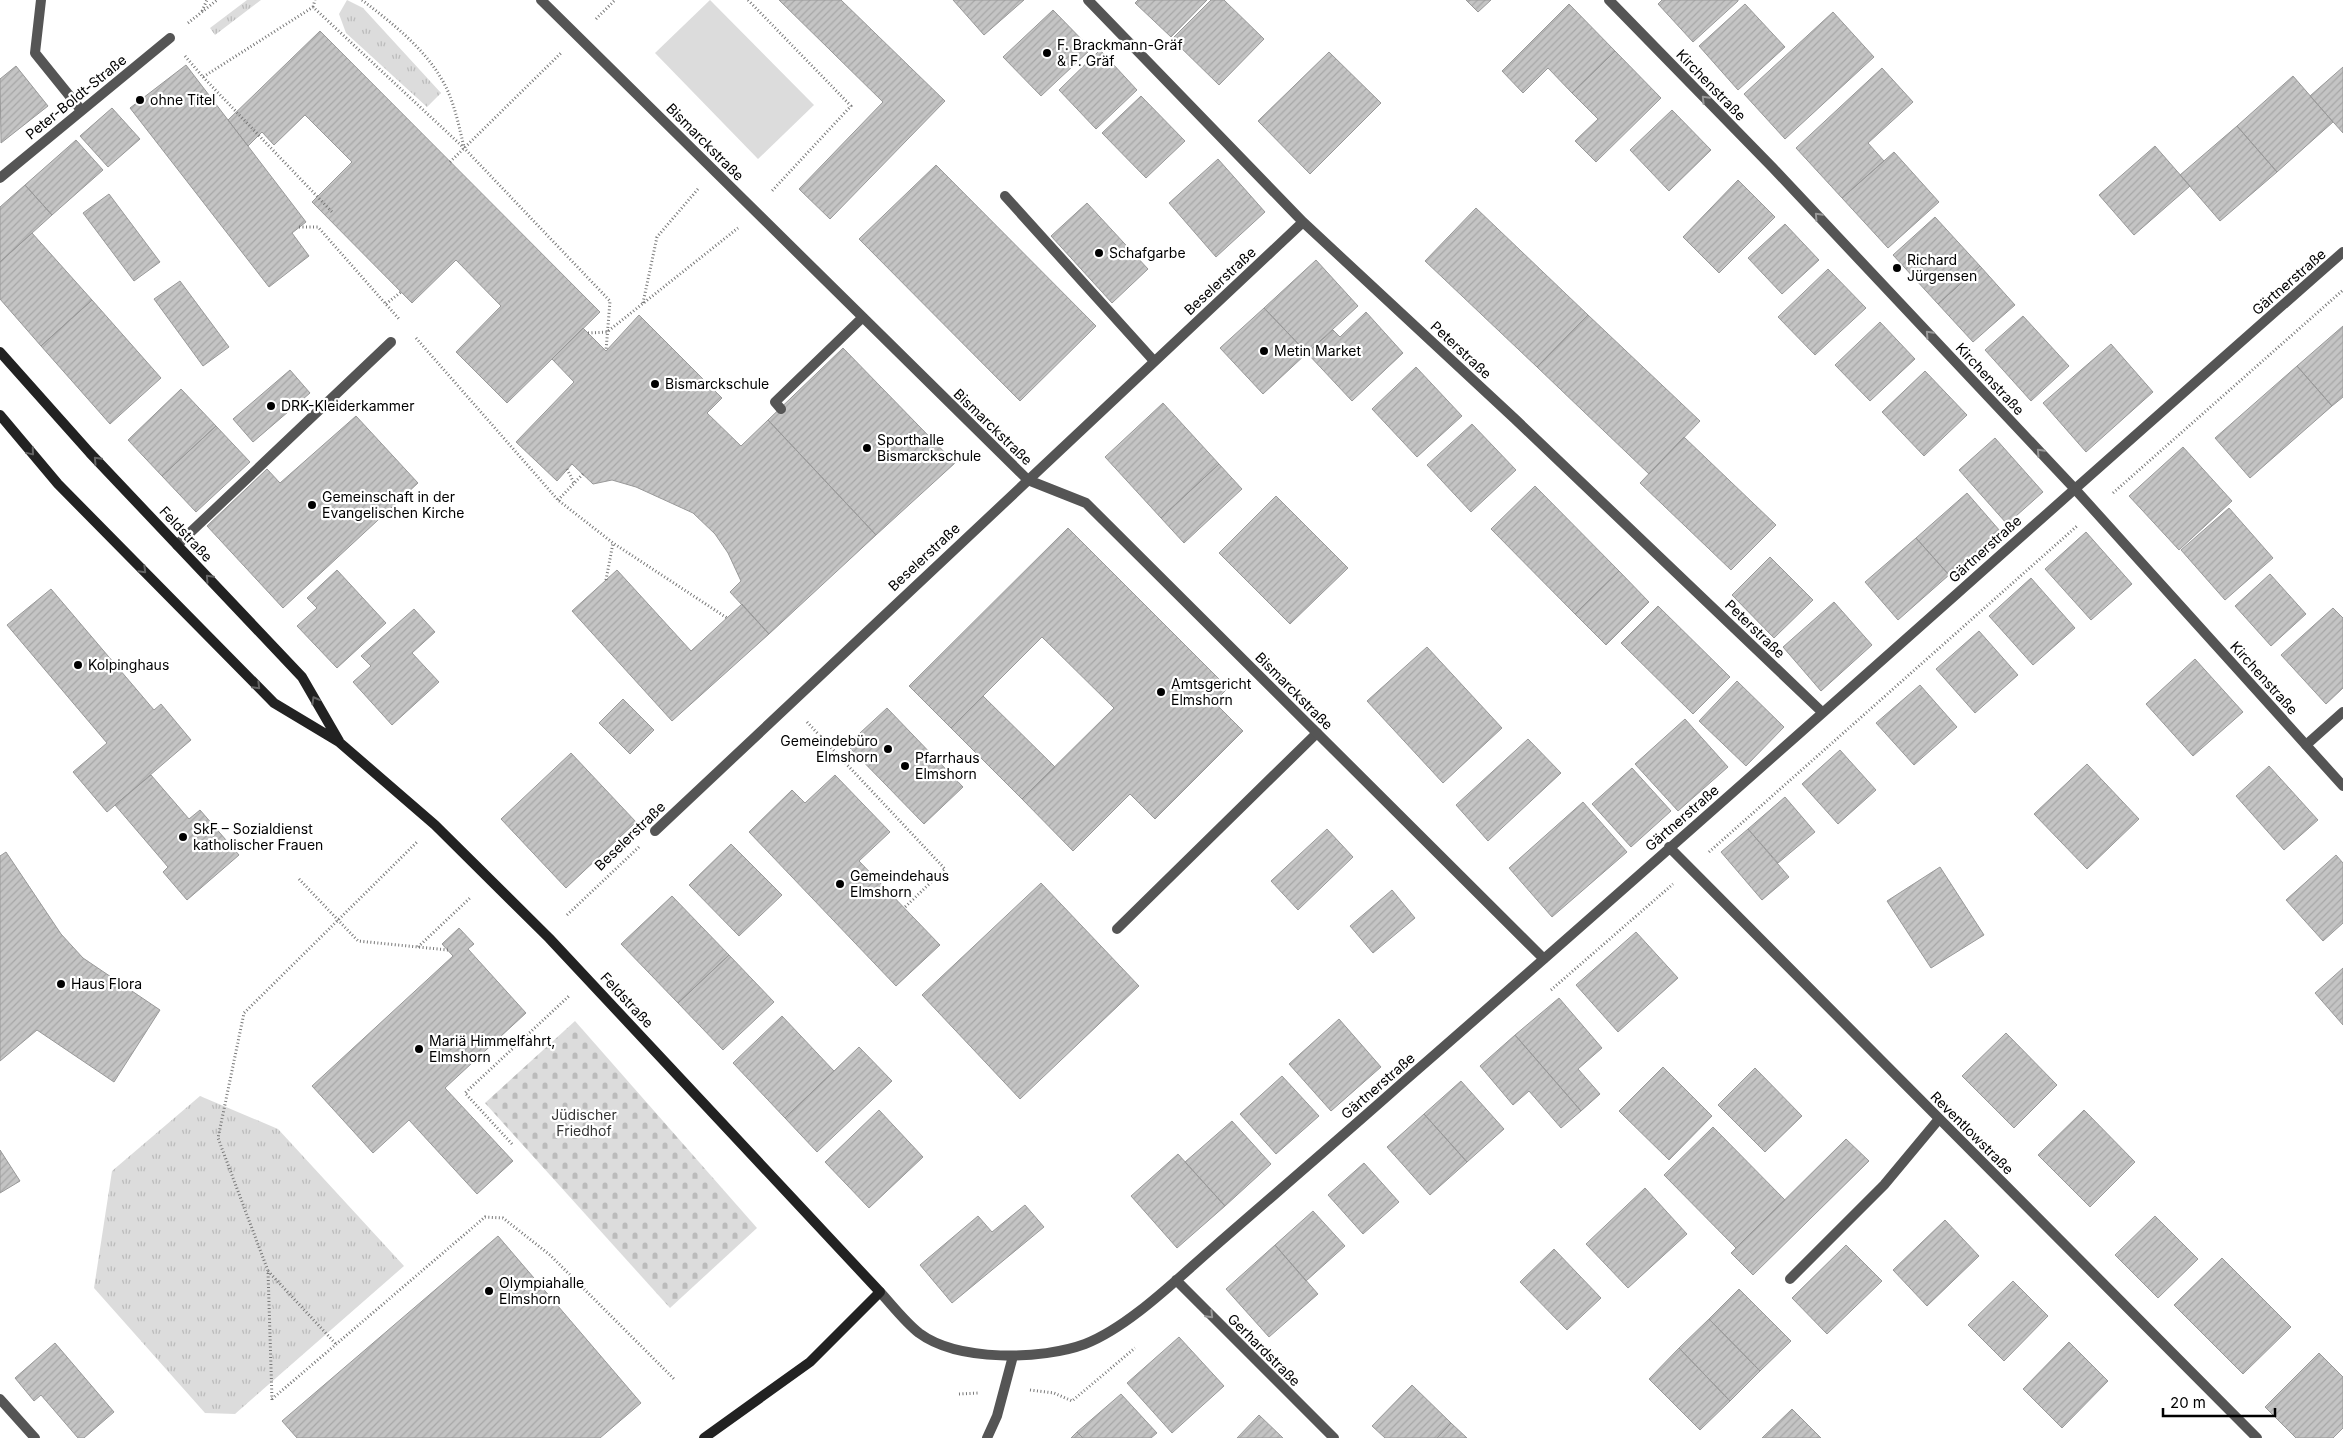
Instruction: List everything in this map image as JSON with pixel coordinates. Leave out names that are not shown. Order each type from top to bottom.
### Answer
[{"type":"main road","name":"Feldstraße","points":[[0,352],[90,453],[302,677],[339,742]]},
{"type":"main road","name":"Feldstraße","points":[[0,415],[58,484],[274,703],[339,742],[435,825],[490,879],[587,978],[880,1292]]},
{"type":"main road","points":[[704,1438],[810,1362],[880,1292]]},
{"type":"street","points":[[42,0],[35,53],[81,110]]},
{"type":"street","name":"Bismarckstraße","points":[[542,0],[1028,480],[1086,503],[1544,959]]},
{"type":"street","name":"Peterstraße","points":[[1088,0],[1303,222],[1515,419],[1822,712]]},
{"type":"street","name":"Kirchenstraße","points":[[1609,0],[1773,168],[2074,488],[2343,786]]},
{"type":"street","name":"Peter-Boldt-Straße","points":[[0,178],[170,38]]},
{"type":"street","points":[[1005,196],[1154,361]]},
{"type":"street","name":"Beselerstraße","points":[[655,831],[1303,222]]},
{"type":"street","name":"Gärtnerstraße","points":[[880,1292],[918,1332],[937,1343],[968,1352],[1014,1356],[1052,1353],[1080,1346],[1104,1336],[1176,1280],[1544,959],[2074,488],[2343,252]]},
{"type":"street","points":[[781,408],[775,402],[862,318]]},
{"type":"street","points":[[177,545],[391,342]]},
{"type":"street","points":[[2306,745],[2343,712]]},
{"type":"street","points":[[1117,929],[1317,733]]},
{"type":"street","name":"Reventlowstraße","points":[[1669,847],[2257,1438]]},
{"type":"street","points":[[1790,1279],[1884,1185],[1938,1119]]},
{"type":"street","name":"Gerhardstraße","points":[[1176,1280],[1334,1438]]},
{"type":"street","points":[[987,1438],[997,1416],[1014,1356]]},
{"type":"street","points":[[0,1398],[35,1438]]},
{"type":"path","points":[[202,12],[208,0]]},
{"type":"path","points":[[217,0],[170,38],[203,77],[333,213]]},
{"type":"path","points":[[203,77],[313,8],[315,0]]},
{"type":"path","points":[[362,0],[400,30],[435,68],[451,98],[464,148]]},
{"type":"path","points":[[748,0],[851,106],[770,193]]},
{"type":"path","points":[[313,8],[464,148],[610,301],[606,332],[606,351]]},
{"type":"path","points":[[450,162],[579,36]]},
{"type":"path","points":[[643,304],[657,238],[714,170]]},
{"type":"path","points":[[588,333],[606,332],[757,213]]},
{"type":"path","points":[[299,227],[318,227],[401,321]]},
{"type":"path","points":[[386,304],[400,292]]},
{"type":"path","points":[[412,334],[558,500],[613,543],[727,618]]},
{"type":"path","points":[[567,469],[574,483]]},
{"type":"path","points":[[558,500],[583,474]]},
{"type":"path","points":[[606,580],[613,543]]},
{"type":"path","points":[[790,703],[945,870],[904,908]]},
{"type":"path","points":[[435,825],[244,1012],[218,1138],[268,1271],[272,1400],[485,1217],[503,1218],[550,1255],[674,1379]]},
{"type":"path","name":"Beselerstraße","points":[[567,915],[655,831]]},
{"type":"path","points":[[299,879],[358,940],[448,950]]},
{"type":"path","points":[[418,946],[490,879]]},
{"type":"path","points":[[512,1144],[465,1093],[587,978]]},
{"type":"path","points":[[268,1271],[336,1344]]},
{"type":"green space","points":[[247,0],[261,0],[215,35],[210,28]]},
{"type":"green space","points":[[347,0],[363,8],[441,93],[427,107],[346,33],[339,14]]},
{"type":"green space","points":[[710,0],[814,105],[758,159],[655,53]]},
{"type":"green space","name":"Jüdischer Friedhof","points":[[575,1021],[757,1228],[670,1308],[485,1103]]},
{"type":"green space","points":[[200,1096],[278,1129],[404,1266],[235,1414],[205,1413],[94,1288],[112,1171]]},
{"type":"building","points":[[779,0],[841,0],[945,101],[830,219],[799,189],[883,102]]},
{"type":"building","points":[[953,0],[1024,0],[984,35]]},
{"type":"building","points":[[1138,0],[1207,0],[1171,37],[1135,3]]},
{"type":"building","points":[[1211,0],[1224,0],[1264,39],[1219,85],[1172,39]]},
{"type":"building","points":[[1466,0],[1491,0],[1478,12]]},
{"type":"building","points":[[1662,0],[1738,1],[1693,42],[1658,4]]},
{"type":"building","points":[[1569,4],[1615,51],[1572,93],[1548,68],[1523,93],[1502,71]]},
{"type":"building","points":[[1745,4],[1785,47],[1738,90],[1699,46]]},
{"type":"building","name":"F. Brackmann-Gräf & F. Gräf","points":[[1053,10],[1091,49],[1041,96],[1003,57]]},
{"type":"building","points":[[1833,12],[1874,57],[1785,139],[1744,94]]},
{"type":"building","points":[[320,31],[600,312],[507,403],[456,352],[501,306],[456,260],[412,303],[312,202],[352,162],[305,115],[274,145],[262,132],[248,146],[228,120]]},
{"type":"building","points":[[1100,50],[1137,90],[1096,129],[1059,90]]},
{"type":"building","points":[[1615,51],[1661,98],[1596,162],[1575,141],[1598,119],[1572,93]]},
{"type":"building","points":[[1329,52],[1381,103],[1310,174],[1258,121]]},
{"type":"building","points":[[186,65],[306,222],[292,233],[309,256],[269,287],[130,108]]},
{"type":"building","points":[[16,66],[48,106],[1,143],[0,79]]},
{"type":"building","points":[[2343,67],[2343,133],[2310,96]]},
{"type":"building","points":[[1882,68],[1913,102],[1868,143],[1884,161],[1842,198],[1796,148]]},
{"type":"building","points":[[2293,76],[2333,122],[2277,172],[2237,126]]},
{"type":"building","points":[[1141,96],[1185,141],[1146,178],[1102,133]]},
{"type":"building","points":[[112,108],[140,139],[108,167],[80,136]]},
{"type":"building","points":[[1672,110],[1711,150],[1669,191],[1630,150]]},
{"type":"building","points":[[2237,126],[2277,172],[2220,221],[2180,175]]},
{"type":"building","points":[[76,140],[103,170],[52,215],[25,185]]},
{"type":"building","points":[[2155,146],[2190,186],[2134,235],[2099,195]]},
{"type":"building","points":[[1894,152],[1939,202],[1888,248],[1842,198]]},
{"type":"building","points":[[1218,159],[1265,212],[1216,257],[1169,203]]},
{"type":"building","points":[[936,165],[1096,326],[1020,401],[859,239]]},
{"type":"building","points":[[1738,180],[1775,217],[1719,273],[1683,237]]},
{"type":"building","points":[[25,185],[52,215],[0,262],[0,207]]},
{"type":"building","points":[[109,194],[160,262],[134,281],[83,213]]},
{"type":"building","name":"Schafgarbe","points":[[1087,203],[1148,269],[1112,303],[1051,236]]},
{"type":"building","points":[[1476,208],[1588,315],[1537,367],[1425,261]]},
{"type":"building","points":[[1935,217],[1980,266],[1938,304],[1893,255]]},
{"type":"building","points":[[1785,224],[1819,260],[1782,294],[1748,258]]},
{"type":"building","points":[[32,233],[92,300],[41,346],[0,299],[0,262]]},
{"type":"building","points":[[1316,260],[1358,306],[1307,353],[1264,308]]},
{"type":"building","points":[[1980,266],[2015,305],[1973,342],[1938,304]]},
{"type":"building","points":[[1828,269],[1866,308],[1815,355],[1778,317]]},
{"type":"building","points":[[180,281],[229,347],[203,366],[154,299]]},
{"type":"building","points":[[92,300],[161,378],[110,424],[41,346]]},
{"type":"building","name":"Metin Market","points":[[1264,308],[1307,353],[1263,394],[1220,348]]},
{"type":"building","points":[[1366,312],[1403,353],[1352,401],[1307,353],[1333,330],[1340,337]]},
{"type":"building","points":[[639,315],[722,398],[707,413],[741,446],[768,420],[876,535],[769,634],[730,592],[741,581],[728,553],[715,534],[693,513],[636,487],[612,480],[593,484],[572,464],[557,481],[516,442],[574,382],[552,359],[583,328],[606,351]]},
{"type":"building","points":[[1588,315],[1700,421],[1649,474],[1537,367]]},
{"type":"building","points":[[2023,316],[2069,366],[2031,401],[1985,350]]},
{"type":"building","points":[[1880,322],[1915,359],[1870,401],[1835,365]]},
{"type":"building","points":[[2343,326],[2343,397],[2332,406],[2297,366]]},
{"type":"building","points":[[2111,344],[2153,392],[2086,452],[2043,403]]},
{"type":"building","name":"Sporthalle Bismarckschule","points":[[843,348],[955,463],[876,535],[768,420]]},
{"type":"building","points":[[2297,366],[2332,406],[2250,478],[2215,438]]},
{"type":"building","points":[[1416,367],[1462,416],[1417,457],[1372,409]]},
{"type":"building","name":"DRK-Kleiderkammer","points":[[290,370],[310,393],[253,442],[233,419]]},
{"type":"building","points":[[1925,371],[1967,415],[1924,456],[1882,412]]},
{"type":"building","points":[[181,389],[216,426],[162,476],[128,440]]},
{"type":"building","points":[[1163,403],[1219,464],[1161,518],[1105,457]]},
{"type":"building","name":"Gemeinschaft in der Evangelischen Kirche","points":[[356,416],[418,483],[283,608],[207,526],[267,469],[280,483]]},
{"type":"building","points":[[1472,424],[1516,470],[1471,512],[1427,465]]},
{"type":"building","points":[[216,426],[250,462],[196,512],[162,476]]},
{"type":"building","points":[[1684,437],[1776,525],[1731,570],[1640,483]]},
{"type":"building","points":[[1995,438],[2043,492],[2007,524],[1959,470]]},
{"type":"building","points":[[2183,447],[2232,501],[2179,550],[2129,496]]},
{"type":"building","points":[[1219,464],[1242,489],[1184,543],[1161,518]]},
{"type":"building","points":[[1535,486],[1619,571],[1575,614],[1491,529]]},
{"type":"building","points":[[1967,493],[2000,531],[1949,575],[1916,538]]},
{"type":"building","points":[[1276,496],[1348,568],[1290,624],[1219,553]]},
{"type":"building","points":[[2229,508],[2273,558],[2225,600],[2181,550]]},
{"type":"building","name":"Amtsgericht Elmshorn","points":[[1068,528],[1228,688],[1214,702],[1243,731],[1155,819],[1130,794],[1073,851],[1022,799],[1114,708],[1042,637],[951,728],[909,686]]},
{"type":"building","points":[[2086,532],[2132,584],[2091,620],[2045,569]]},
{"type":"building","points":[[1916,538],[1949,575],[1898,620],[1865,582]]},
{"type":"building","points":[[1770,557],[1813,600],[1774,638],[1732,595]]},
{"type":"building","points":[[337,570],[386,623],[337,668],[297,626],[317,608],[307,598]]},
{"type":"building","points":[[617,570],[691,651],[742,604],[769,634],[672,721],[572,611]]},
{"type":"building","points":[[1619,571],[1649,602],[1606,645],[1575,614]]},
{"type":"building","points":[[2270,574],[2306,614],[2271,646],[2235,606]]},
{"type":"building","points":[[2031,578],[2075,628],[2033,665],[1989,616]]},
{"type":"building","name":"Kolpinghaus","points":[[51,589],[154,710],[161,704],[191,740],[107,812],[73,772],[107,743],[7,625]]},
{"type":"building","points":[[1834,602],[1872,645],[1821,691],[1783,647]]},
{"type":"building","points":[[1658,606],[1730,677],[1693,714],[1621,643]]},
{"type":"building","points":[[2333,608],[2343,618],[2343,688],[2326,704],[2281,655]]},
{"type":"building","points":[[414,609],[435,632],[412,653],[439,682],[392,725],[353,682],[371,666],[361,656]]},
{"type":"building","points":[[1979,631],[2018,675],[1975,713],[1936,669]]},
{"type":"building","points":[[1427,647],[1502,728],[1443,783],[1367,701]]},
{"type":"building","points":[[2195,659],[2243,712],[2193,756],[2146,704]]},
{"type":"building","points":[[1737,681],[1784,727],[1746,766],[1699,721]]},
{"type":"building","points":[[1920,685],[1957,727],[1914,765],[1876,723]]},
{"type":"building","points":[[983,696],[1055,767],[1022,799],[951,728]]},
{"type":"building","points":[[623,699],[654,730],[630,754],[599,723]]},
{"type":"building","name":"Pfarrhaus Elmshorn","points":[[887,708],[963,787],[924,824],[847,745]]},
{"type":"building","points":[[1685,719],[1728,767],[1678,811],[1635,764]]},
{"type":"building","points":[[1528,739],[1561,773],[1488,841],[1456,805]]},
{"type":"building","points":[[1840,750],[1876,790],[1838,824],[1802,784]]},
{"type":"building","points":[[571,753],[636,822],[566,888],[501,819]]},
{"type":"building","points":[[2087,764],[2139,819],[2087,869],[2034,814]]},
{"type":"building","points":[[2269,766],[2318,820],[2284,850],[2236,796]]},
{"type":"building","points":[[1632,768],[1671,811],[1631,847],[1592,804]]},
{"type":"building","name":"SkF – Sozialdienst katholischer Frauen","points":[[151,775],[189,819],[200,810],[239,855],[187,900],[163,872],[168,867],[115,805]]},
{"type":"building","name":"Gemeindehaus Elmshorn","points":[[835,775],[890,832],[859,861],[940,945],[896,986],[749,832],[792,790],[805,803]]},
{"type":"building","points":[[1785,797],[1815,832],[1778,863],[1748,829]]},
{"type":"building","points":[[1583,802],[1627,852],[1552,917],[1509,868]]},
{"type":"building","points":[[1327,829],[1353,857],[1298,910],[1271,881]]},
{"type":"building","points":[[1748,829],[1789,877],[1762,900],[1721,852]]},
{"type":"building","points":[[731,844],[782,895],[739,936],[689,885]]},
{"type":"building","name":"Haus Flora","points":[[6,852],[61,934],[83,958],[160,1010],[114,1082],[37,1030],[0,1061],[0,856]]},
{"type":"building","points":[[2336,855],[2343,863],[2343,923],[2323,941],[2286,900]]},
{"type":"building","points":[[1940,867],[1984,935],[1931,968],[1887,901]]},
{"type":"building","points":[[1041,883],[1139,986],[1020,1099],[922,995]]},
{"type":"building","points":[[1392,890],[1415,918],[1373,953],[1350,926]]},
{"type":"building","points":[[672,896],[729,955],[678,1003],[621,944]]},
{"type":"building","name":"Mariä Himmelfahrt, Elmshorn","points":[[459,928],[474,944],[468,949],[526,1013],[445,1088],[513,1161],[477,1194],[409,1120],[373,1153],[312,1086],[453,956],[442,944]]},
{"type":"building","points":[[1636,932],[1678,978],[1618,1032],[1576,985]]},
{"type":"building","points":[[729,955],[774,1002],[723,1050],[678,1003]]},
{"type":"building","points":[[2343,968],[2343,1025],[2315,993]]},
{"type":"building","points":[[1559,998],[1602,1048],[1578,1069],[1600,1094],[1581,1111],[1515,1035]]},
{"type":"building","points":[[782,1016],[834,1071],[785,1118],[733,1063]]},
{"type":"building","points":[[1339,1019],[1381,1067],[1331,1111],[1289,1064]]},
{"type":"building","points":[[2006,1033],[2057,1085],[2014,1128],[1962,1076]]},
{"type":"building","points":[[1515,1035],[1581,1111],[1561,1128],[1529,1091],[1513,1105],[1480,1066]]},
{"type":"building","points":[[859,1047],[892,1081],[817,1152],[785,1118]]},
{"type":"building","points":[[1663,1067],[1712,1116],[1669,1160],[1619,1111]]},
{"type":"building","points":[[1755,1068],[1802,1116],[1765,1152],[1718,1105]]},
{"type":"building","points":[[1282,1076],[1319,1116],[1276,1154],[1240,1114]]},
{"type":"building","points":[[1461,1081],[1504,1129],[1467,1162],[1424,1114]]},
{"type":"building","points":[[879,1110],[923,1157],[869,1208],[825,1162]]},
{"type":"building","points":[[2084,1110],[2135,1162],[2090,1207],[2038,1155]]},
{"type":"building","points":[[1424,1114],[1467,1162],[1430,1195],[1387,1147]]},
{"type":"building","points":[[1232,1121],[1271,1164],[1225,1206],[1185,1162]]},
{"type":"building","points":[[1713,1127],[1785,1200],[1736,1248],[1664,1175]]},
{"type":"building","points":[[1846,1139],[1869,1161],[1753,1275],[1731,1253]]},
{"type":"building","points":[[0,1150],[20,1181],[0,1193]]},
{"type":"building","points":[[1178,1154],[1225,1206],[1177,1248],[1131,1196]]},
{"type":"building","points":[[1364,1163],[1399,1202],[1363,1234],[1328,1195]]},
{"type":"building","points":[[1645,1188],[1687,1234],[1628,1288],[1586,1244]]},
{"type":"building","points":[[1025,1205],[1044,1227],[952,1303],[920,1265],[978,1216],[992,1232]]},
{"type":"building","points":[[1313,1211],[1345,1246],[1306,1281],[1275,1245]]},
{"type":"building","points":[[2155,1216],[2198,1259],[2158,1298],[2115,1255]]},
{"type":"building","points":[[1945,1220],[1979,1256],[1927,1306],[1893,1270]]},
{"type":"building","name":"Olympiahalle Elmshorn","points":[[498,1236],[641,1403],[600,1438],[297,1438],[282,1421]]},
{"type":"building","points":[[1275,1245],[1318,1294],[1269,1337],[1226,1289]]},
{"type":"building","points":[[1846,1245],[1882,1281],[1827,1334],[1792,1298]]},
{"type":"building","points":[[1554,1249],[1601,1298],[1567,1330],[1520,1282]]},
{"type":"building","points":[[2222,1258],[2291,1327],[2243,1374],[2174,1305]]},
{"type":"building","points":[[2013,1281],[2048,1316],[2004,1361],[1968,1325]]},
{"type":"building","points":[[1739,1289],[1791,1341],[1760,1371],[1709,1319]]},
{"type":"building","points":[[1709,1319],[1760,1371],[1730,1401],[1679,1348]]},
{"type":"building","points":[[1179,1337],[1224,1386],[1172,1433],[1127,1383]]},
{"type":"building","points":[[2069,1342],[2108,1381],[2062,1428],[2023,1389]]},
{"type":"building","points":[[55,1343],[114,1412],[84,1438],[78,1438],[41,1395],[34,1401],[15,1378]]},
{"type":"building","points":[[1679,1348],[1730,1401],[1700,1430],[1649,1379]]},
{"type":"building","points":[[2319,1353],[2343,1377],[2343,1428],[2333,1438],[2296,1438],[2265,1407]]},
{"type":"building","points":[[1412,1385],[1451,1423],[1437,1438],[1385,1438],[1372,1426]]},
{"type":"building","points":[[1121,1394],[1157,1433],[1151,1438],[1083,1438],[1077,1432]]},
{"type":"building","points":[[1792,1409],[1821,1438],[1762,1438]]},
{"type":"building","points":[[1259,1415],[1283,1438],[1237,1438]]},
{"type":"building","points":[[1451,1423],[1467,1438],[1437,1438]]},
{"type":"building","points":[[1077,1432],[1083,1438],[1071,1438]]},
{"type":"place","name":"F. Brackmann-Gräf & F. Gräf","points":[[1047,53]]},
{"type":"place","name":"ohne Titel","points":[[140,100]]},
{"type":"place","name":"Schafgarbe","points":[[1099,253]]},
{"type":"place","name":"Richard Jürgensen","points":[[1897,268]]},
{"type":"place","name":"Metin Market","points":[[1264,351]]},
{"type":"place","name":"Bismarckschule","points":[[655,384]]},
{"type":"place","name":"DRK-Kleiderkammer","points":[[271,406]]},
{"type":"place","name":"Sporthalle Bismarckschule","points":[[867,448]]},
{"type":"place","name":"Gemeinschaft in der Evangelischen Kirche","points":[[312,505]]},
{"type":"place","name":"Kolpinghaus","points":[[78,665]]},
{"type":"place","name":"Amtsgericht Elmshorn","points":[[1161,692]]},
{"type":"place","name":"Gemeindebüro Elmshorn","points":[[888,749]]},
{"type":"place","name":"Pfarrhaus Elmshorn","points":[[905,766]]},
{"type":"place","name":"SkF – Sozialdienst katholischer Frauen","points":[[183,837]]},
{"type":"place","name":"Gemeindehaus Elmshorn","points":[[840,884]]},
{"type":"place","name":"Haus Flora","points":[[61,984]]},
{"type":"place","name":"Mariä Himmelfahrt, Elmshorn","points":[[419,1049]]},
{"type":"place","name":"Olympiahalle Elmshorn","points":[[489,1291]]}]
